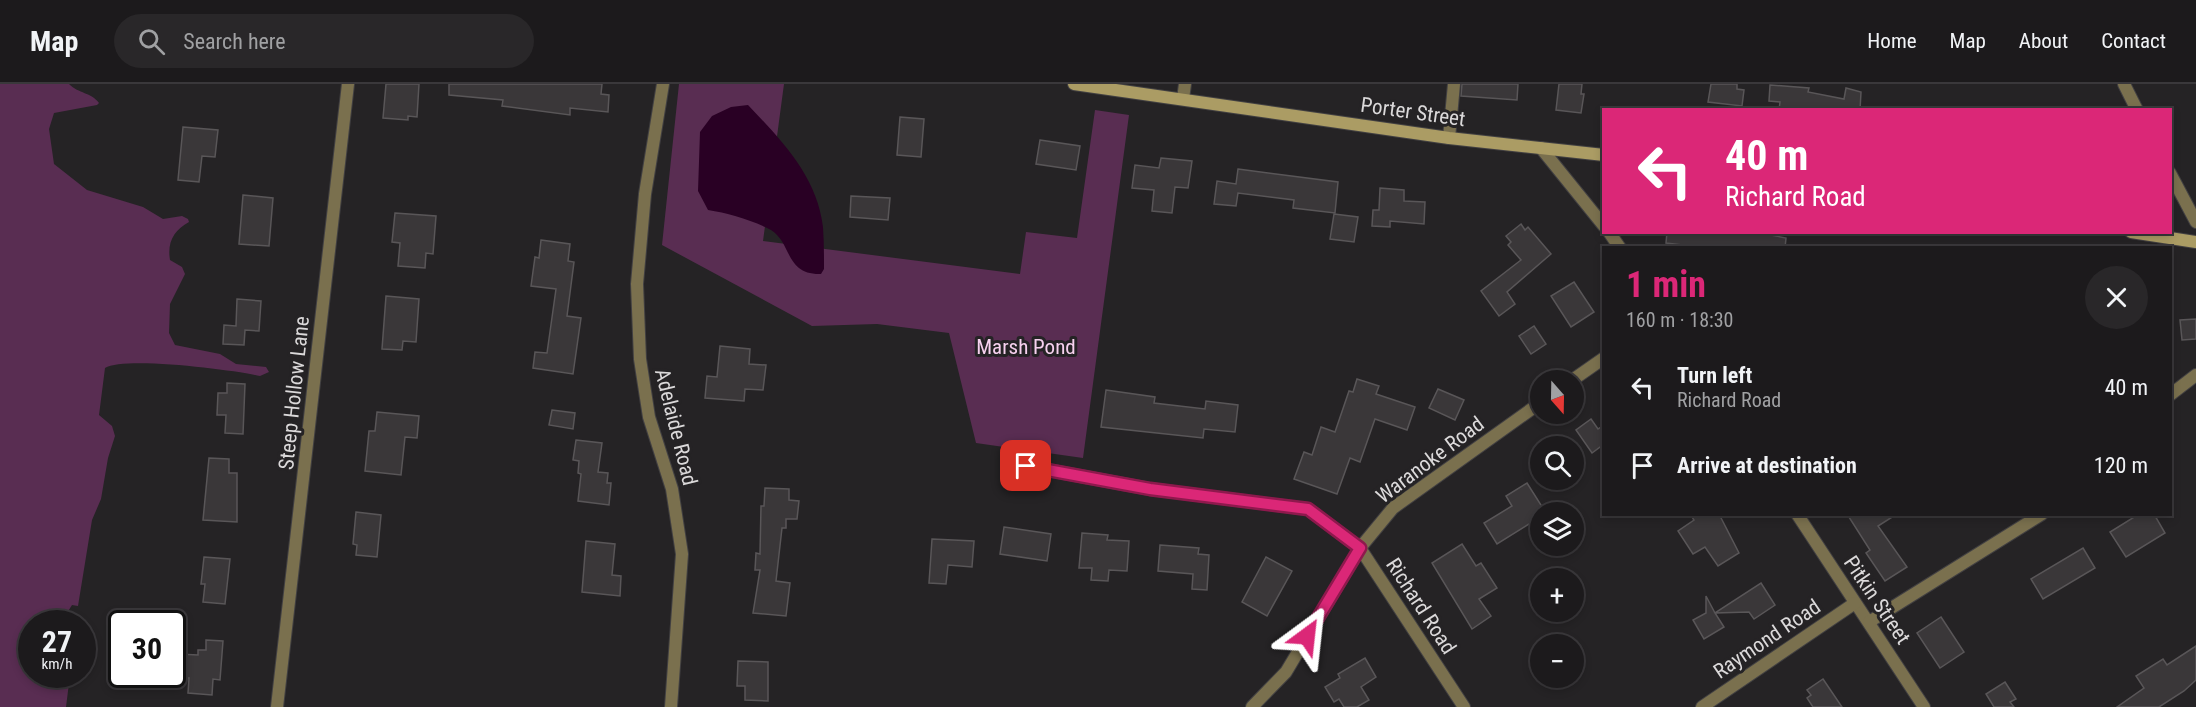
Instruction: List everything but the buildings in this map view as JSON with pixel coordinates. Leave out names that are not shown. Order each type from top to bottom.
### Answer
[{"type":"street","name":"Steep Hollow Lane","points":[[277,707],[348,84]]},
{"type":"street","name":"Adelaide Road","points":[[663,84],[645,194],[637,284],[640,359],[647,405],[672,489],[682,554],[671,707]]},
{"type":"street","name":"Porter Street","points":[[1074,84],[1449,138],[1602,155]]},
{"type":"street","points":[[1183,99],[1185,84]]},
{"type":"street","points":[[1449,138],[1454,84]]},
{"type":"street","points":[[2124,84],[2136,108]]},
{"type":"street","points":[[1541,148],[1602,224]]},
{"type":"street","points":[[2172,177],[2196,222]]},
{"type":"street","points":[[2144,234],[2196,242]]},
{"type":"street","points":[[1584,372],[1602,359]]},
{"type":"street","points":[[2172,393],[2196,375]]},
{"type":"street","name":"Waranoke Road","points":[[1252,707],[1286,672],[1360,548],[1393,508],[1530,410]]},
{"type":"street","name":"Richard Road","points":[[1026,466],[1150,489],[1308,509],[1360,548],[1464,707]]},
{"type":"street","name":"Pitkin Street","points":[[1798,516],[1924,707]]},
{"type":"street","points":[[1869,622],[2039,516]]},
{"type":"street","name":"Raymond Road","points":[[1702,707],[1855,603]]},
{"type":"green space","points":[[0,84],[69,84],[99,103],[54,113],[49,129],[54,164],[87,190],[143,207],[163,219],[182,216],[188,219],[189,222],[173,237],[170,248],[170,260],[182,267],[185,274],[170,304],[169,333],[175,345],[220,354],[236,364],[266,367],[269,372],[260,376],[205,368],[134,363],[105,368],[99,415],[112,426],[115,436],[108,458],[101,499],[92,520],[78,606],[72,605],[69,610],[18,610],[18,688],[68,688],[66,707],[0,707]]},
{"type":"green space","name":"Marsh Pond","points":[[679,84],[784,84],[763,241],[1020,274],[1026,232],[1077,238],[1095,110],[1129,115],[1083,458],[976,443],[949,333],[877,324],[812,326],[662,245]]},
{"type":"shaded area","points":[[748,105],[796,160],[813,191],[823,227],[824,269],[821,274],[809,273],[795,264],[783,242],[771,230],[740,217],[708,210],[698,191],[700,132],[712,116],[731,107]]},
{"type":"route","points":[[1026,466],[1150,489],[1308,509],[1360,548],[1307,636]]}]
